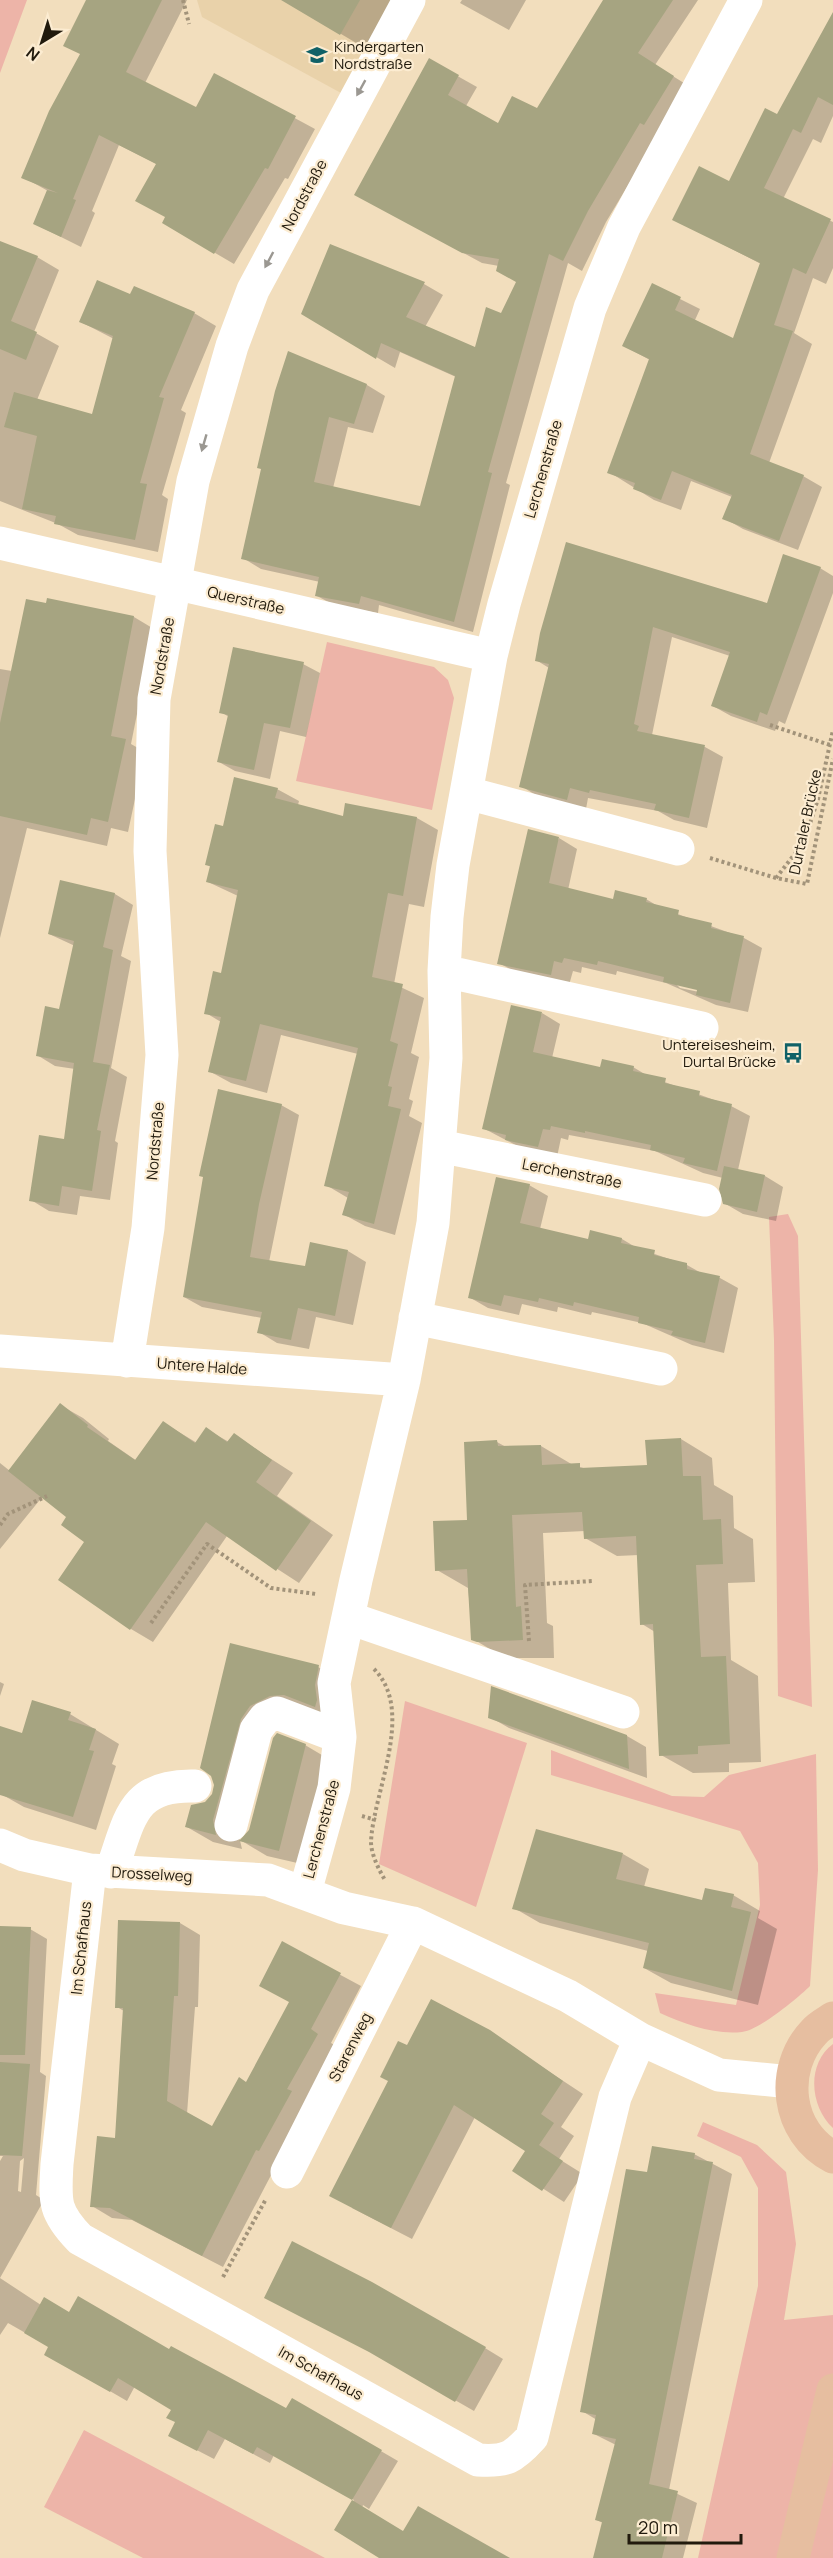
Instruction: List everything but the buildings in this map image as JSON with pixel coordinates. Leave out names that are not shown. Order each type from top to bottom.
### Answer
[{"type":"main road","points":[[833,2018],[814,2031],[796,2058],[791,2082],[796,2116],[809,2138],[833,2157]]},
{"type":"main road","points":[[793,2558],[833,2390]]},
{"type":"street","name":"Nordstraße","points":[[127,1361],[148,1228],[162,1055],[150,851],[154,699],[193,482],[232,346],[253,290],[409,0]]},
{"type":"street","name":"Lerchenstraße","points":[[746,0],[624,227],[590,308],[491,656],[453,865],[444,971],[446,1058],[433,1223],[404,1380],[334,1683],[340,1737],[334,1788],[305,1892],[344,1908],[413,1923],[568,1996],[640,2039],[719,2075],[791,2082]]},
{"type":"street","name":"Querstraße","points":[[0,543],[491,656]]},
{"type":"street","points":[[467,793],[678,849]]},
{"type":"street","points":[[444,971],[702,1028]]},
{"type":"street","name":"Lerchenstraße","points":[[439,1146],[705,1200]]},
{"type":"street","points":[[415,1318],[661,1369]]},
{"type":"street","name":"Untere Halde","points":[[0,1351],[404,1380]]},
{"type":"street","points":[[348,1619],[622,1712]]},
{"type":"street","points":[[231,1825],[256,1730],[265,1718],[277,1713],[340,1737]]},
{"type":"street","name":"Im Schafhaus","points":[[195,1786],[170,1785],[152,1793],[135,1807],[100,1871],[55,2197],[62,2220],[80,2239],[478,2460],[498,2461],[516,2455],[532,2437],[615,2097],[640,2039]]},
{"type":"street","name":"Drosselweg","points":[[0,1845],[24,1855],[100,1871],[268,1880],[305,1892]]},
{"type":"street","name":"Starenweg","points":[[287,2172],[413,1923]]},
{"type":"path","points":[[183,0],[189,24]]},
{"type":"path","points":[[770,725],[830,745]]},
{"type":"path","points":[[678,849],[776,878],[804,842],[818,799],[833,730]]},
{"type":"path","name":"Durtaler Brücke","points":[[776,878],[807,884],[833,759]]},
{"type":"path","points":[[0,1525],[8,1514],[47,1496]]},
{"type":"path","points":[[151,1623],[207,1544],[271,1588],[348,1619],[384,1679],[392,1712],[391,1739],[371,1843],[379,1871],[413,1923]]},
{"type":"path","points":[[533,1681],[525,1585],[593,1581]]},
{"type":"path","points":[[205,2309],[279,2176],[287,2172]]},
{"type":"shaded area","points":[[0,0],[27,0],[0,73]]},
{"type":"shaded area","name":"Kindergarten Nordstraße","points":[[197,0],[393,0],[341,93],[202,17]]},
{"type":"shaded area","points":[[327,642],[434,667],[448,680],[454,698],[432,810],[296,781]]},
{"type":"shaded area","points":[[788,1214],[798,1236],[812,1707],[778,1696],[774,1340],[769,1217]]},
{"type":"shaded area","points":[[405,1701],[527,1743],[476,1907],[379,1864]]},
{"type":"shaded area","points":[[551,1750],[672,1796],[704,1797],[729,1775],[816,1754],[818,1870],[810,1986],[767,2020],[742,2032],[710,2030],[660,2013],[655,1993],[736,2005],[760,1905],[758,1863],[740,1831],[551,1775]]},
{"type":"shaded area","points":[[833,2044],[833,2128],[820,2109],[814,2086],[818,2063],[824,2052]]},
{"type":"shaded area","points":[[703,2122],[757,2145],[786,2172],[796,2244],[784,2320],[833,2315],[833,2558],[698,2558],[758,2286],[758,2188],[741,2157],[697,2136]]},
{"type":"shaded area","points":[[84,2430],[325,2558],[143,2558],[44,2507]]},
{"type":"place","name":"Kindergarten Nordstraße","points":[[317,55]]},
{"type":"place","name":"Untereisesheim, Durtal Brücke","points":[[793,1053]]}]
